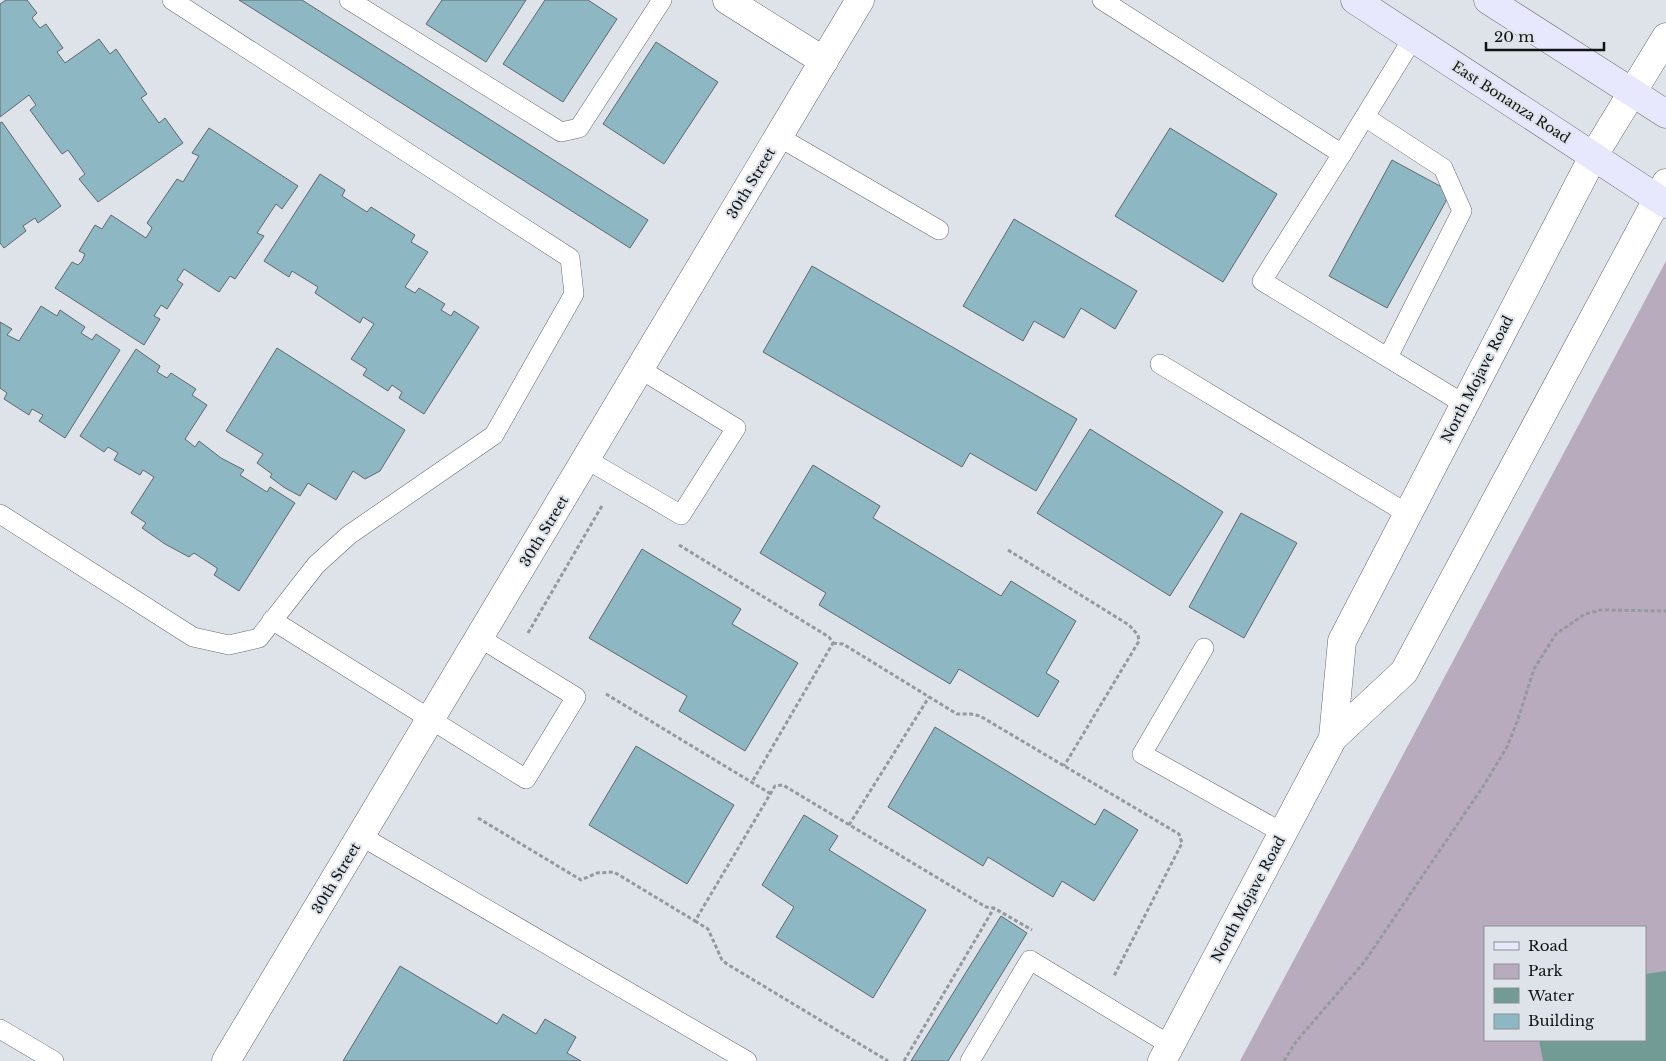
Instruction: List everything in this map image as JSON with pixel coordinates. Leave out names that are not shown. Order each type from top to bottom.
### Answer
[{"type":"main road","name":"East Bonanza Road","points":[[1355,0],[1594,155],[1663,195]]},
{"type":"main road","points":[[1488,0],[1666,114]]},
{"type":"street","points":[[727,0],[824,62]]},
{"type":"street","name":"30th Street","points":[[226,1061],[860,0]]},
{"type":"street","name":"North Mojave Road","points":[[1333,738],[1342,640],[1594,155],[1666,37]]},
{"type":"street","name":"North Mojave Road","points":[[1166,1053],[1333,738],[1404,672],[1663,195]]},
{"type":"lane","points":[[0,514],[193,637],[229,645],[259,638],[316,564],[350,535],[494,435],[574,294],[570,258],[172,0]]},
{"type":"lane","points":[[349,0],[561,132],[579,128],[662,0]]},
{"type":"lane","points":[[1102,0],[1342,154]]},
{"type":"lane","points":[[1413,38],[1262,281],[1464,404]]},
{"type":"lane","points":[[1365,117],[1444,168],[1462,212],[1388,357]]},
{"type":"lane","points":[[779,136],[939,230]]},
{"type":"lane","points":[[1160,364],[1408,514]]},
{"type":"lane","points":[[586,459],[681,515],[736,428],[640,369]]},
{"type":"lane","points":[[272,620],[526,779],[576,696],[480,638]]},
{"type":"lane","points":[[1204,648],[1142,754],[1283,833]]},
{"type":"lane","points":[[361,836],[747,1061]]},
{"type":"lane","points":[[970,1061],[1030,960],[1100,1002],[1166,1053]]},
{"type":"lane","points":[[0,1029],[54,1061]]},
{"type":"path","points":[[511,657],[519,645],[522,644],[604,503]]},
{"type":"path","points":[[671,541],[828,637],[833,643],[843,644],[957,714],[980,716],[1179,834],[1182,842],[1100,1002]]},
{"type":"path","points":[[1008,550],[1129,625],[1138,635],[1139,642],[1064,766]]},
{"type":"path","points":[[1284,1061],[1295,1043],[1365,961],[1484,786],[1507,747],[1534,670],[1556,634],[1585,614],[1601,610],[1666,611]]},
{"type":"path","points":[[752,782],[833,643]]},
{"type":"path","points":[[599,690],[771,794]]},
{"type":"path","points":[[849,825],[929,697]]},
{"type":"path","points":[[695,921],[775,786],[782,785],[986,907],[994,908],[1036,933]]},
{"type":"path","points":[[478,818],[581,880],[596,873],[614,872],[708,929],[722,960],[727,964],[888,1061]]},
{"type":"path","points":[[904,1061],[994,908]]},
{"type":"green space","points":[[1666,261],[1666,1061],[1240,1061]]},
{"type":"water","points":[[1666,971],[1666,1061],[1543,1061],[1539,1041],[1646,1041],[1646,974]]},
{"type":"building","points":[[6,0],[27,0],[37,13],[32,18],[40,28],[46,24],[63,48],[57,52],[65,63],[99,39],[110,54],[116,49],[147,94],[141,98],[159,123],[165,118],[183,143],[98,202],[79,179],[85,174],[68,150],[62,154],[30,110],[36,105],[29,95],[0,117],[0,4]]},
{"type":"building","points":[[239,0],[302,0],[648,220],[630,248]]},
{"type":"building","points":[[442,0],[526,0],[486,62],[426,24]]},
{"type":"building","points":[[545,0],[588,0],[617,19],[563,102],[503,64]]},
{"type":"building","points":[[656,42],[718,82],[664,164],[603,124]]},
{"type":"building","points":[[2,122],[61,206],[38,223],[35,218],[23,226],[26,231],[4,248],[0,243],[0,123]]},
{"type":"building","points":[[209,128],[298,186],[282,209],[276,204],[257,233],[264,236],[235,279],[230,276],[219,292],[184,269],[177,280],[183,284],[167,309],[161,305],[154,316],[160,319],[144,345],[55,288],[72,262],[78,265],[82,261],[85,254],[79,251],[95,225],[102,229],[111,215],[146,238],[152,228],[147,223],[177,179],[183,182],[199,156],[192,153]]},
{"type":"building","points":[[1170,128],[1277,194],[1223,282],[1115,216]]},
{"type":"building","points":[[1392,160],[1451,192],[1387,308],[1329,276]]},
{"type":"building","points":[[320,174],[345,190],[342,196],[367,212],[371,207],[415,235],[411,242],[428,252],[405,287],[415,293],[419,288],[445,304],[441,310],[451,316],[454,311],[479,327],[424,414],[399,398],[402,392],[392,385],[388,391],[363,375],[367,369],[351,359],[374,324],[363,317],[360,323],[315,293],[318,287],[292,271],[289,277],[264,261]]},
{"type":"building","points":[[1014,219],[1137,291],[1115,329],[1081,308],[1064,338],[1034,321],[1023,341],[963,306]]},
{"type":"building","points":[[812,266],[1077,419],[1036,491],[970,453],[962,467],[763,352]]},
{"type":"building","points":[[41,306],[57,316],[60,310],[85,327],[81,333],[92,340],[96,334],[120,350],[65,438],[39,421],[43,415],[32,409],[29,415],[4,399],[7,393],[0,388],[0,322],[12,329],[7,335],[19,341]]},
{"type":"building","points":[[277,348],[405,430],[380,471],[365,479],[353,471],[336,500],[308,483],[300,496],[285,488],[270,477],[272,474],[257,463],[263,454],[226,431]]},
{"type":"building","points":[[136,349],[160,366],[157,372],[167,378],[171,373],[196,389],[192,395],[207,405],[185,439],[195,447],[199,441],[221,458],[244,470],[240,475],[267,492],[270,487],[295,503],[239,591],[214,575],[217,568],[194,553],[189,557],[165,544],[142,528],[146,523],[131,513],[154,477],[143,470],[140,475],[114,460],[118,453],[108,447],[104,452],[80,436]]},
{"type":"building","points":[[1090,429],[1223,512],[1170,596],[1037,513]]},
{"type":"building","points":[[813,465],[880,506],[873,518],[1001,596],[1011,581],[1076,621],[1046,673],[1059,681],[1038,717],[959,669],[950,684],[819,605],[826,593],[760,553]]},
{"type":"building","points":[[1241,513],[1297,543],[1244,638],[1189,607]]},
{"type":"building","points":[[642,549],[741,609],[732,624],[798,663],[745,751],[679,711],[687,696],[589,638]]},
{"type":"building","points":[[935,727],[1095,825],[1104,809],[1138,830],[1094,901],[1062,881],[1053,897],[988,857],[983,866],[888,807]]},
{"type":"building","points":[[636,746],[734,805],[687,884],[589,825]]},
{"type":"building","points":[[804,815],[838,836],[829,850],[926,910],[873,998],[776,937],[794,907],[762,885]]},
{"type":"building","points":[[1001,916],[1027,933],[948,1061],[911,1061]]},
{"type":"building","points":[[400,966],[497,1024],[503,1014],[536,1034],[545,1019],[576,1037],[567,1053],[581,1061],[343,1061]]}]
